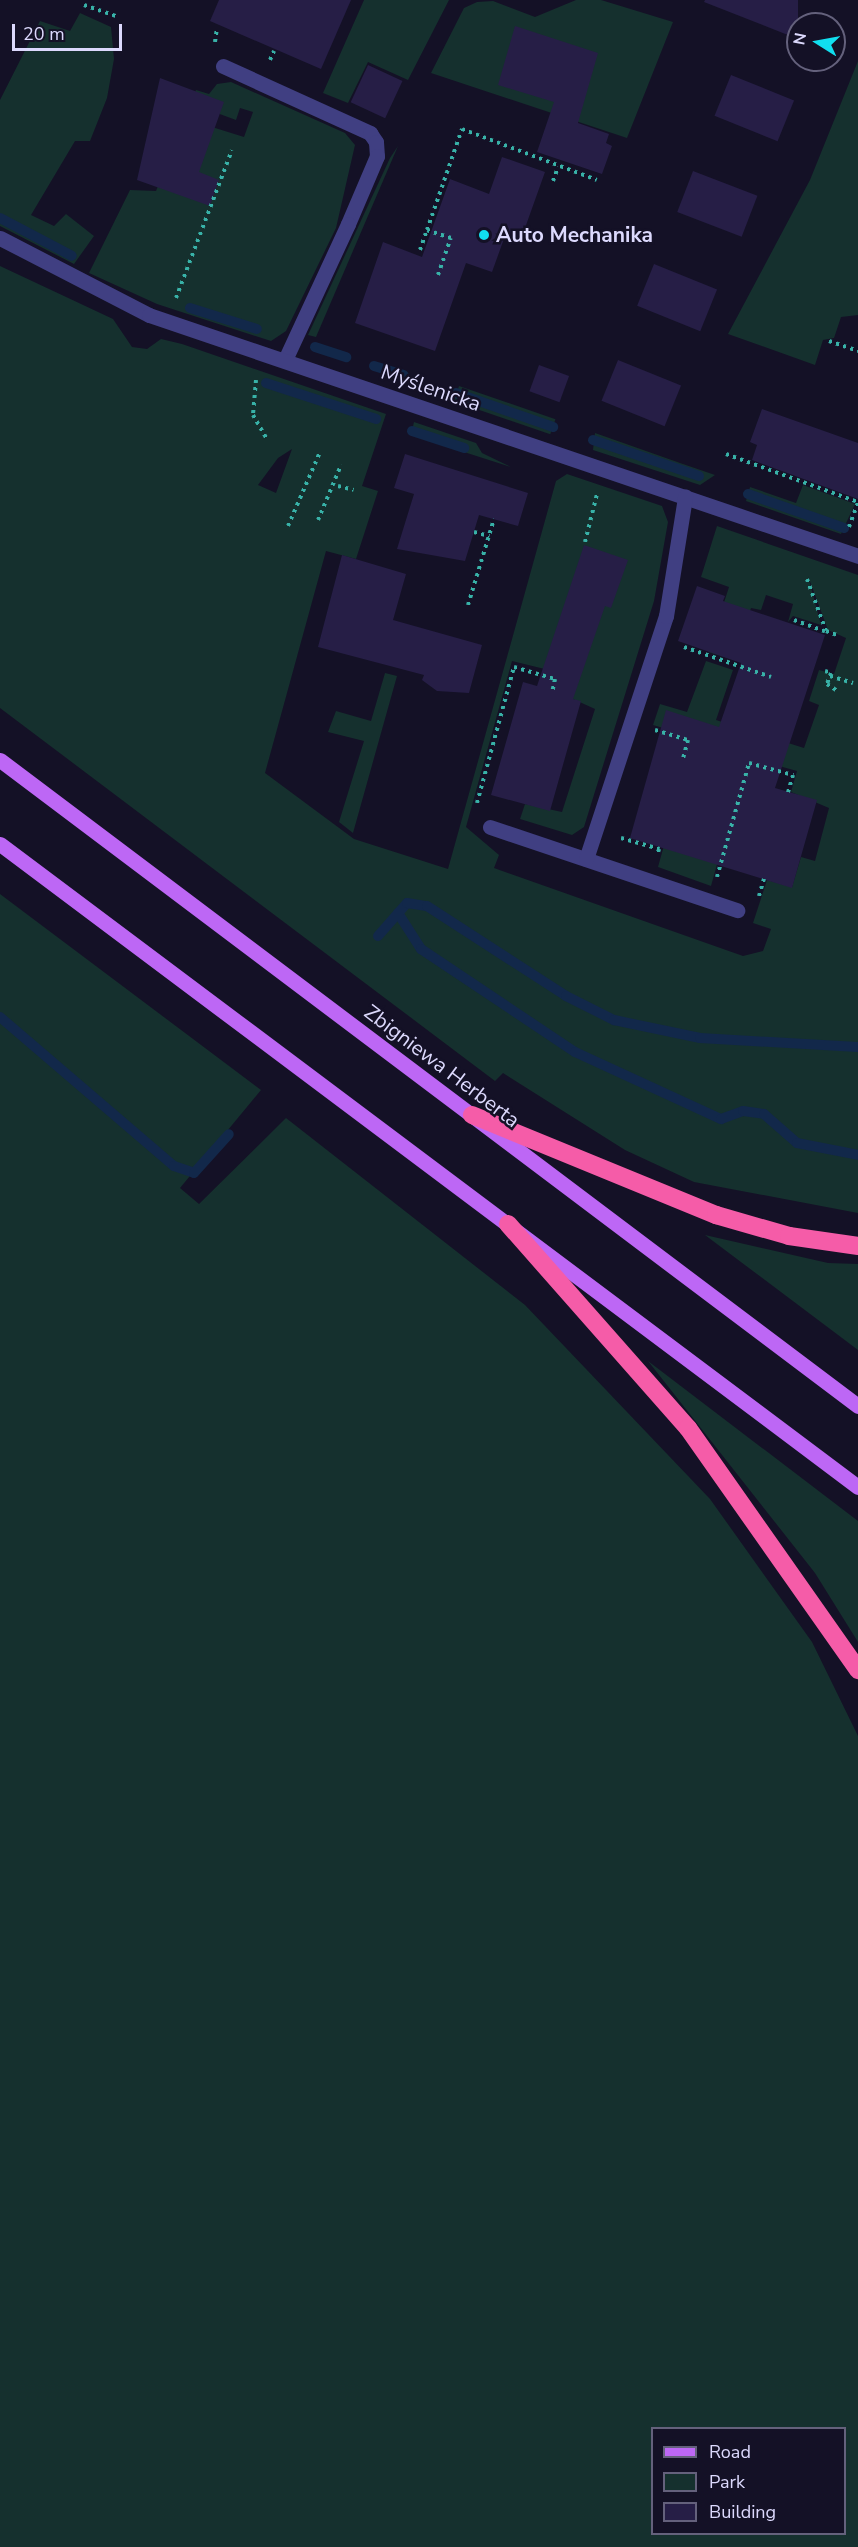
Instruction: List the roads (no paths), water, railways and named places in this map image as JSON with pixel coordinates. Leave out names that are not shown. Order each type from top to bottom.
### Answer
[{"type":"highway","points":[[472,1115],[716,1215],[789,1236],[858,1246]]},
{"type":"highway","points":[[508,1224],[688,1428],[858,1670]]},
{"type":"main road","name":"Zbigniewa Herberta","points":[[0,760],[858,1406]]},
{"type":"main road","points":[[0,844],[858,1487]]},
{"type":"street","points":[[223,66],[370,133],[376,142],[377,156],[285,360]]},
{"type":"street","name":"Myślenicka","points":[[0,238],[168,321],[858,555]]},
{"type":"street","points":[[586,859],[666,616],[685,497]]},
{"type":"street","points":[[490,827],[737,910]]},
{"type":"waterway","points":[[0,218],[72,256]]},
{"type":"waterway","points":[[190,308],[257,329]]},
{"type":"waterway","points":[[315,347],[346,357]]},
{"type":"waterway","points":[[374,366],[404,375]]},
{"type":"waterway","points":[[266,383],[376,419]]},
{"type":"waterway","points":[[456,393],[553,427]]},
{"type":"waterway","points":[[412,431],[464,448]]},
{"type":"waterway","points":[[593,440],[699,476]]},
{"type":"waterway","points":[[748,494],[844,528]]},
{"type":"waterway","points":[[378,936],[407,903],[427,906],[566,996],[614,1020],[700,1038],[858,1047]]},
{"type":"waterway","points":[[398,913],[421,949],[575,1052],[721,1119],[743,1111],[764,1114],[797,1143],[858,1155]]},
{"type":"waterway","points":[[0,1017],[174,1166],[194,1173],[229,1134]]},
{"type":"place","name":"Auto Mechanika","points":[[484,235]]}]
